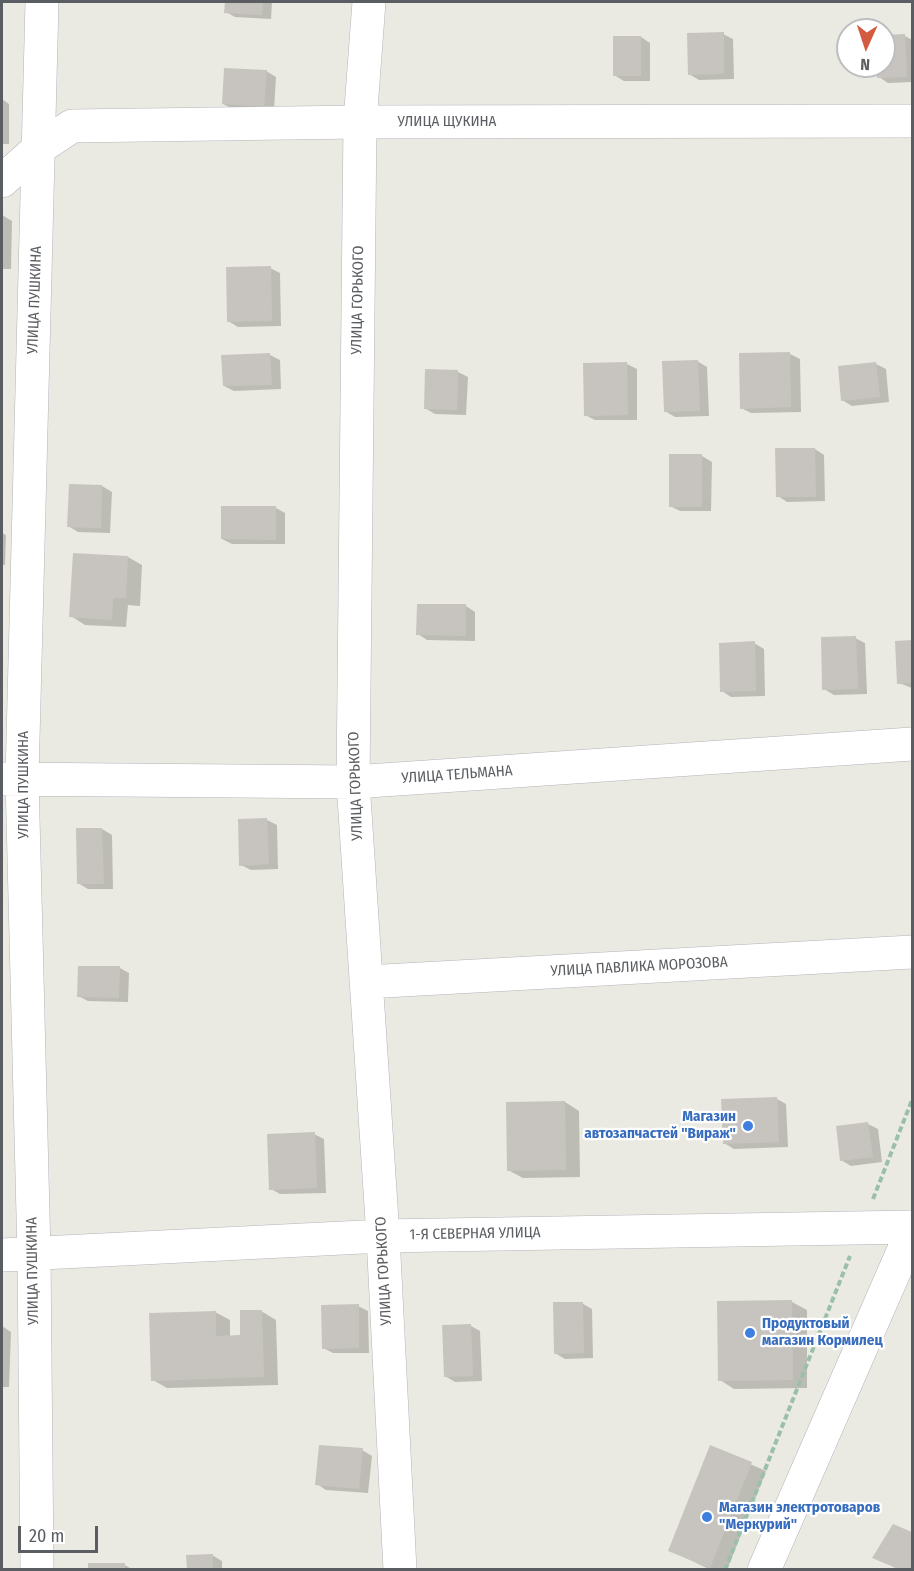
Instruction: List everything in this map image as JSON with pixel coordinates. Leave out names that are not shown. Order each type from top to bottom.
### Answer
[{"type":"street","name":"УЛИЦА ПУШКИНА","points":[[37,1569],[34,1254],[12,778],[39,148],[42,2]]},
{"type":"street","name":"УЛИЦА ГОРЬКОГО","points":[[369,2],[360,122],[353,782],[383,1236],[400,1569]]},
{"type":"street","name":"УЛИЦА ЩУКИНА","points":[[2,181],[39,148],[72,126],[360,122],[912,121]]},
{"type":"street","name":"УЛИЦА ТЕЛЬМАНА","points":[[12,778],[353,782],[912,744]]},
{"type":"street","name":"УЛИЦА ПАВЛИКА МОРОЗОВА","points":[[366,982],[912,952]]},
{"type":"street","name":"1-Я СЕВЕРНАЯ УЛИЦА","points":[[2,1255],[383,1236],[912,1229]]},
{"type":"street","points":[[764,1569],[912,1229]]},
{"type":"path","points":[[725,1569],[912,1100]]},
{"type":"building","points":[[225,2],[263,2],[262,15],[224,13]]},
{"type":"building","points":[[724,32],[724,74],[688,75],[687,33]]},
{"type":"building","points":[[896,34],[905,34],[907,77],[896,77]]},
{"type":"building","points":[[613,36],[641,36],[641,76],[613,76]]},
{"type":"building","points":[[224,68],[267,70],[264,107],[222,104]]},
{"type":"building","points":[[271,266],[272,321],[227,322],[226,267]]},
{"type":"building","points":[[790,352],[791,407],[740,409],[739,353]]},
{"type":"building","points":[[270,353],[272,385],[223,386],[221,355]]},
{"type":"building","points":[[698,360],[700,411],[664,412],[662,361]]},
{"type":"building","points":[[627,362],[628,415],[584,416],[583,363]]},
{"type":"building","points":[[876,362],[880,397],[841,401],[838,366]]},
{"type":"building","points":[[425,369],[458,370],[457,410],[424,409]]},
{"type":"building","points":[[775,448],[815,448],[816,497],[776,497]]},
{"type":"building","points":[[669,454],[702,454],[702,507],[669,507]]},
{"type":"building","points":[[69,484],[102,485],[101,528],[67,527]]},
{"type":"building","points":[[221,506],[276,506],[276,540],[221,539]]},
{"type":"building","points":[[73,553],[128,556],[126,598],[113,598],[112,620],[69,617]]},
{"type":"building","points":[[417,604],[466,604],[466,636],[416,635]]},
{"type":"building","points":[[856,636],[858,689],[822,690],[821,637]]},
{"type":"building","points":[[912,640],[912,683],[897,684],[895,641]]},
{"type":"building","points":[[755,641],[756,691],[720,692],[719,643]]},
{"type":"building","points":[[267,818],[269,864],[239,866],[238,819]]},
{"type":"building","points":[[76,828],[102,828],[104,884],[77,884]]},
{"type":"building","points":[[78,966],[120,966],[119,998],[77,997]]},
{"type":"building","points":[[777,1097],[779,1142],[723,1144],[721,1099]]},
{"type":"building","points":[[565,1101],[566,1170],[507,1171],[506,1102]]},
{"type":"building","points":[[868,1122],[873,1157],[840,1161],[836,1126]]},
{"type":"building","points":[[315,1132],[317,1188],[269,1190],[267,1134]]},
{"type":"building","points":[[792,1300],[793,1380],[718,1381],[717,1301]]},
{"type":"building","points":[[553,1302],[583,1302],[584,1353],[554,1354]]},
{"type":"building","points":[[359,1304],[359,1348],[322,1349],[321,1305]]},
{"type":"building","points":[[240,1310],[262,1310],[264,1377],[151,1381],[149,1313],[216,1311],[216,1336],[240,1335]]},
{"type":"building","points":[[471,1324],[473,1376],[444,1377],[442,1325]]},
{"type":"building","points":[[319,1445],[363,1448],[359,1489],[315,1485]]},
{"type":"building","points":[[710,1445],[752,1462],[710,1568],[668,1551]]},
{"type":"building","points":[[893,1524],[912,1532],[912,1570],[901,1570],[872,1558]]},
{"type":"building","points":[[213,1554],[213,1570],[187,1570],[186,1555]]},
{"type":"building","points":[[88,1563],[125,1563],[125,1570],[88,1570]]},
{"type":"place","name":"Магазин автозапчастей \"Вираж\"","points":[[748,1126]]},
{"type":"place","name":"Продуктовый магазин Кормилец","points":[[750,1333]]},
{"type":"place","name":"Магазин электротоваров \"Меркурий\"","points":[[707,1517]]}]
